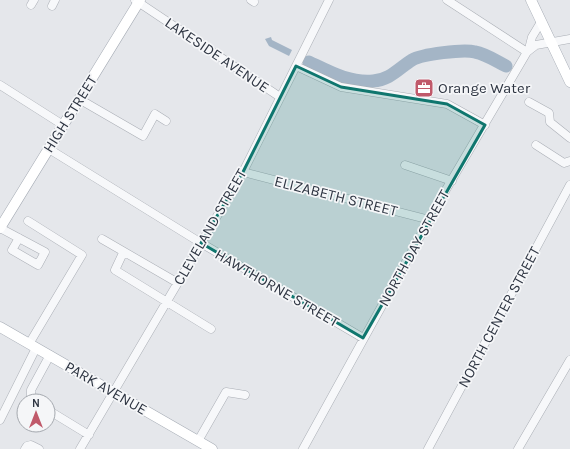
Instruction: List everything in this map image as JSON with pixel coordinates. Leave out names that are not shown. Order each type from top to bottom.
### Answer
[{"type":"main road","points":[[531,0],[569,77]]},
{"type":"main road","name":"HIGH STREET","points":[[0,228],[138,1]]},
{"type":"main road","name":"PARK AVENUE","points":[[0,327],[114,392],[200,444],[212,449]]},
{"type":"street","name":"CLEVELAND STREET","points":[[80,449],[243,172],[329,0]]},
{"type":"street","points":[[447,0],[528,50],[536,45],[570,39]]},
{"type":"street","name":"LAKESIDE AVENUE","points":[[138,1],[280,97]]},
{"type":"street","name":"NORTH DAY STREET","points":[[303,449],[363,338],[528,50],[532,38],[541,22]]},
{"type":"street","points":[[296,66],[342,87],[447,104],[485,125]]},
{"type":"street","points":[[0,85],[64,125]]},
{"type":"street","points":[[79,99],[143,136],[155,114],[166,121]]},
{"type":"street","points":[[529,102],[549,114],[550,122],[570,138]]},
{"type":"street","points":[[536,145],[564,162],[570,161]]},
{"type":"street","name":"HAWTHORNE STREET","points":[[49,149],[201,243],[363,338]]},
{"type":"street","points":[[405,165],[452,181]]},
{"type":"street","name":"ELIZABETH STREET","points":[[243,172],[430,220]]},
{"type":"street","name":"NORTH CENTER STREET","points":[[428,449],[570,185]]},
{"type":"street","points":[[0,420],[33,346],[82,255],[28,221]]},
{"type":"street","points":[[0,228],[19,238]]},
{"type":"street","points":[[102,239],[123,253],[178,283]]},
{"type":"street","points":[[123,253],[115,270],[211,329]]},
{"type":"street","points":[[32,393],[50,355]]},
{"type":"street","points":[[518,449],[570,360]]},
{"type":"street","points":[[200,444],[226,392],[245,396]]},
{"type":"street","points":[[56,415],[89,435]]},
{"type":"street","points":[[25,449],[27,446],[31,445],[39,449]]},
{"type":"highlighted area","points":[[296,66],[341,87],[447,104],[485,125],[363,338],[201,243],[243,172]]},
{"type":"water","points":[[271,37],[272,40],[292,50],[289,56],[269,46],[265,39]]},
{"type":"waterway","points":[[309,62],[348,79],[364,81],[379,80],[394,73],[412,60],[443,53],[462,51],[475,52],[487,56],[506,66]]},
{"type":"place","name":"Orange Water","points":[[424,88]]}]
